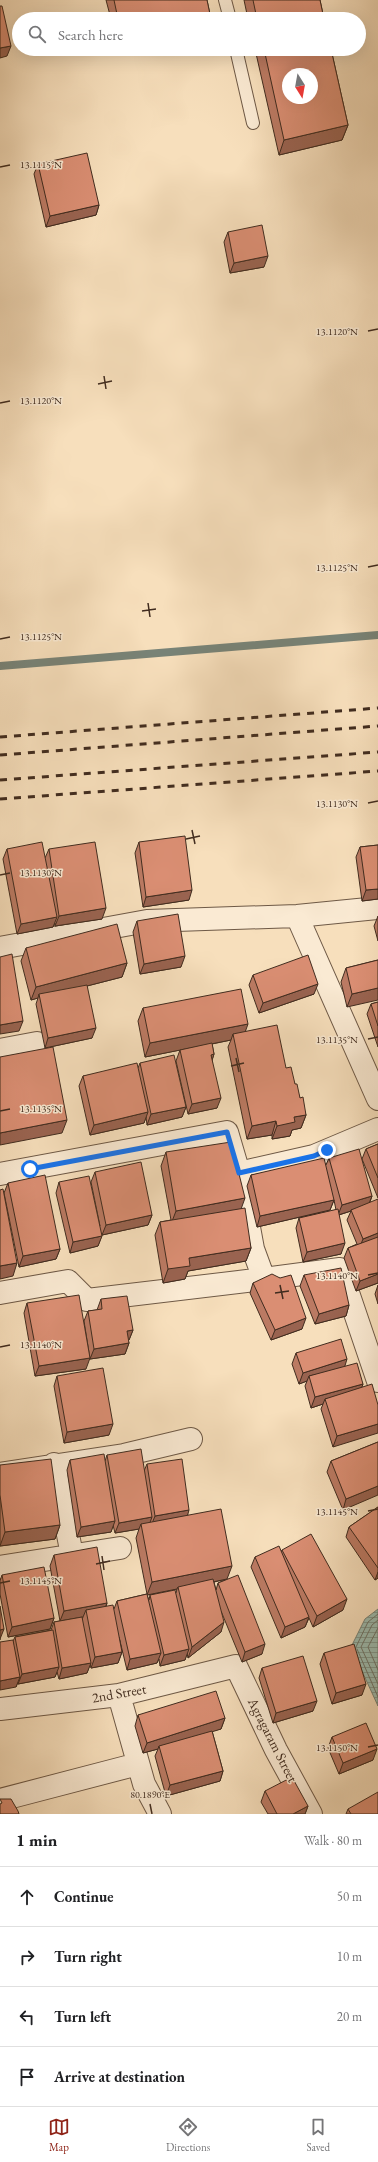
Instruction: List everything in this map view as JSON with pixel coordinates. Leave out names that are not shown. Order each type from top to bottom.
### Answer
[{"type":"street","points":[[0,948],[147,921],[296,916],[378,908]]},
{"type":"street","points":[[296,916],[378,1099]]},
{"type":"street","points":[[0,1050],[37,1043]]},
{"type":"street","points":[[239,1173],[314,1156],[378,1129]]},
{"type":"street","points":[[0,1174],[227,1132],[239,1173],[253,1249],[264,1279]]},
{"type":"street","points":[[0,1293],[68,1281],[87,1300],[340,1269],[378,1381]]},
{"type":"street","points":[[0,1474],[54,1464],[124,1454],[190,1439]]},
{"type":"street","points":[[54,1464],[72,1555]]},
{"type":"street","points":[[0,1567],[120,1548]]},
{"type":"street","name":"2nd Street","points":[[0,1709],[119,1695],[236,1666]]},
{"type":"street","name":"Agragaram Street","points":[[236,1666],[276,1750],[311,1814]]},
{"type":"street","points":[[119,1695],[144,1784],[160,1814]]},
{"type":"street","points":[[0,1800],[138,1764]]},
{"type":"lane","points":[[225,0],[228,12]]},
{"type":"lane","points":[[238,56],[253,123]]},
{"type":"water","points":[[378,1609],[378,1706],[351,1647],[365,1619]]},
{"type":"building","points":[[114,0],[207,0],[210,12],[117,12]]},
{"type":"building","points":[[253,0],[320,0],[323,12],[256,12]]},
{"type":"building","points":[[0,6],[2,6],[11,46],[0,48]]},
{"type":"building","points":[[266,56],[333,56],[348,125],[284,140]]},
{"type":"building","points":[[87,153],[99,205],[50,216],[38,164]]},
{"type":"building","points":[[262,225],[268,256],[234,263],[228,232]]},
{"type":"building","points":[[185,836],[192,890],[146,897],[139,842]]},
{"type":"building","points":[[42,842],[57,917],[21,924],[7,849]]},
{"type":"building","points":[[95,842],[106,908],[59,916],[49,849]]},
{"type":"building","points":[[378,845],[378,889],[366,890],[360,847]]},
{"type":"building","points":[[178,914],[185,956],[144,964],[137,921]]},
{"type":"building","points":[[117,924],[127,963],[36,987],[26,948]]},
{"type":"building","points":[[12,954],[23,1021],[0,1025],[0,957]]},
{"type":"building","points":[[308,955],[318,984],[263,1003],[253,975]]},
{"type":"building","points":[[378,960],[378,988],[352,994],[346,968]]},
{"type":"building","points":[[87,985],[96,1028],[48,1038],[39,994]]},
{"type":"building","points":[[241,989],[248,1024],[150,1043],[143,1008]]},
{"type":"building","points":[[378,1002],[378,1026],[371,1004]]},
{"type":"building","points":[[277,1025],[286,1068],[291,1067],[300,1098],[303,1097],[306,1115],[294,1117],[295,1122],[277,1126],[276,1121],[252,1126],[233,1034]]},
{"type":"building","points":[[212,1043],[214,1054],[211,1055],[221,1098],[192,1104],[180,1050]]},
{"type":"building","points":[[53,1047],[67,1120],[0,1133],[0,1057]]},
{"type":"building","points":[[174,1055],[186,1107],[151,1114],[140,1063]]},
{"type":"building","points":[[137,1063],[148,1112],[94,1125],[83,1076]]},
{"type":"building","points":[[231,1142],[245,1198],[176,1211],[166,1152]]},
{"type":"building","points":[[378,1144],[378,1178],[366,1149]]},
{"type":"building","points":[[359,1149],[372,1196],[342,1205],[329,1158]]},
{"type":"building","points":[[324,1158],[334,1200],[260,1216],[251,1175]]},
{"type":"building","points":[[141,1162],[152,1215],[106,1225],[95,1172]]},
{"type":"building","points":[[45,1175],[60,1249],[23,1256],[8,1183]]},
{"type":"building","points":[[89,1176],[102,1236],[73,1242],[59,1182]]},
{"type":"building","points":[[3,1189],[17,1263],[0,1266],[0,1190]]},
{"type":"building","points":[[378,1199],[378,1233],[363,1239],[351,1210]]},
{"type":"building","points":[[245,1208],[251,1248],[189,1258],[190,1266],[168,1269],[160,1222]]},
{"type":"building","points":[[338,1209],[345,1243],[307,1252],[299,1218]]},
{"type":"building","points":[[378,1237],[378,1274],[360,1281],[348,1248]]},
{"type":"building","points":[[341,1268],[349,1305],[319,1314],[304,1275]]},
{"type":"building","points":[[272,1274],[280,1278],[291,1275],[306,1318],[275,1330],[253,1283]]},
{"type":"building","points":[[79,1295],[90,1358],[39,1366],[27,1303]]},
{"type":"building","points":[[127,1296],[133,1330],[127,1331],[129,1343],[94,1349],[88,1311],[102,1309],[101,1299]]},
{"type":"building","points":[[341,1339],[347,1359],[303,1373],[296,1353]]},
{"type":"building","points":[[357,1363],[363,1384],[315,1397],[309,1376]]},
{"type":"building","points":[[103,1368],[113,1424],[67,1432],[57,1376]]},
{"type":"building","points":[[372,1384],[378,1405],[378,1424],[337,1436],[325,1399]]},
{"type":"building","points":[[378,1442],[378,1486],[346,1499],[331,1461]]},
{"type":"building","points":[[141,1449],[152,1517],[119,1523],[107,1455]]},
{"type":"building","points":[[104,1454],[115,1521],[81,1527],[70,1460]]},
{"type":"building","points":[[51,1459],[60,1525],[5,1532],[0,1495],[0,1465]]},
{"type":"building","points":[[182,1459],[189,1510],[155,1516],[147,1464]]},
{"type":"building","points":[[378,1507],[378,1568],[349,1527]]},
{"type":"building","points":[[221,1509],[232,1566],[152,1582],[141,1524]]},
{"type":"building","points":[[311,1534],[347,1599],[317,1616],[282,1550]]},
{"type":"building","points":[[279,1546],[309,1617],[285,1627],[255,1557]]},
{"type":"building","points":[[97,1547],[107,1603],[64,1611],[54,1555]]},
{"type":"building","points":[[44,1567],[54,1618],[12,1627],[2,1575]]},
{"type":"building","points":[[238,1575],[265,1644],[245,1652],[218,1583]]},
{"type":"building","points":[[213,1579],[224,1622],[192,1647],[178,1587]]},
{"type":"building","points":[[175,1590],[189,1649],[164,1655],[150,1595]]},
{"type":"building","points":[[147,1594],[161,1653],[130,1659],[117,1601]]},
{"type":"building","points":[[113,1605],[122,1652],[95,1657],[86,1610]]},
{"type":"building","points":[[0,1606],[4,1629],[0,1630]]},
{"type":"building","points":[[82,1617],[91,1663],[62,1668],[54,1622]]},
{"type":"building","points":[[53,1630],[59,1667],[22,1674],[15,1637]]},
{"type":"building","points":[[13,1640],[20,1677],[0,1681],[0,1642]]},
{"type":"building","points":[[354,1644],[366,1684],[336,1693],[324,1653]]},
{"type":"building","points":[[303,1656],[317,1701],[276,1713],[262,1668]]},
{"type":"building","points":[[216,1691],[225,1718],[147,1743],[138,1715]]},
{"type":"building","points":[[366,1723],[377,1749],[343,1763],[332,1737]]},
{"type":"building","points":[[212,1731],[223,1771],[170,1785],[159,1746]]},
{"type":"building","points":[[292,1777],[308,1806],[293,1814],[277,1814],[265,1791]]},
{"type":"building","points":[[378,1792],[378,1814],[351,1814],[348,1809]]},
{"type":"building","points":[[0,1799],[11,1799],[19,1814],[0,1814],[0,1804],[2,1803]]},
{"type":"waterway","points":[[0,666],[378,635]]},
{"type":"railway","points":[[0,737],[378,708]]},
{"type":"railway","points":[[0,755],[378,726]]},
{"type":"railway","points":[[0,780],[378,752]]},
{"type":"railway","points":[[0,799],[378,771]]},
{"type":"route","points":[[30,1169],[227,1132],[239,1173],[314,1156],[327,1150]]}]
